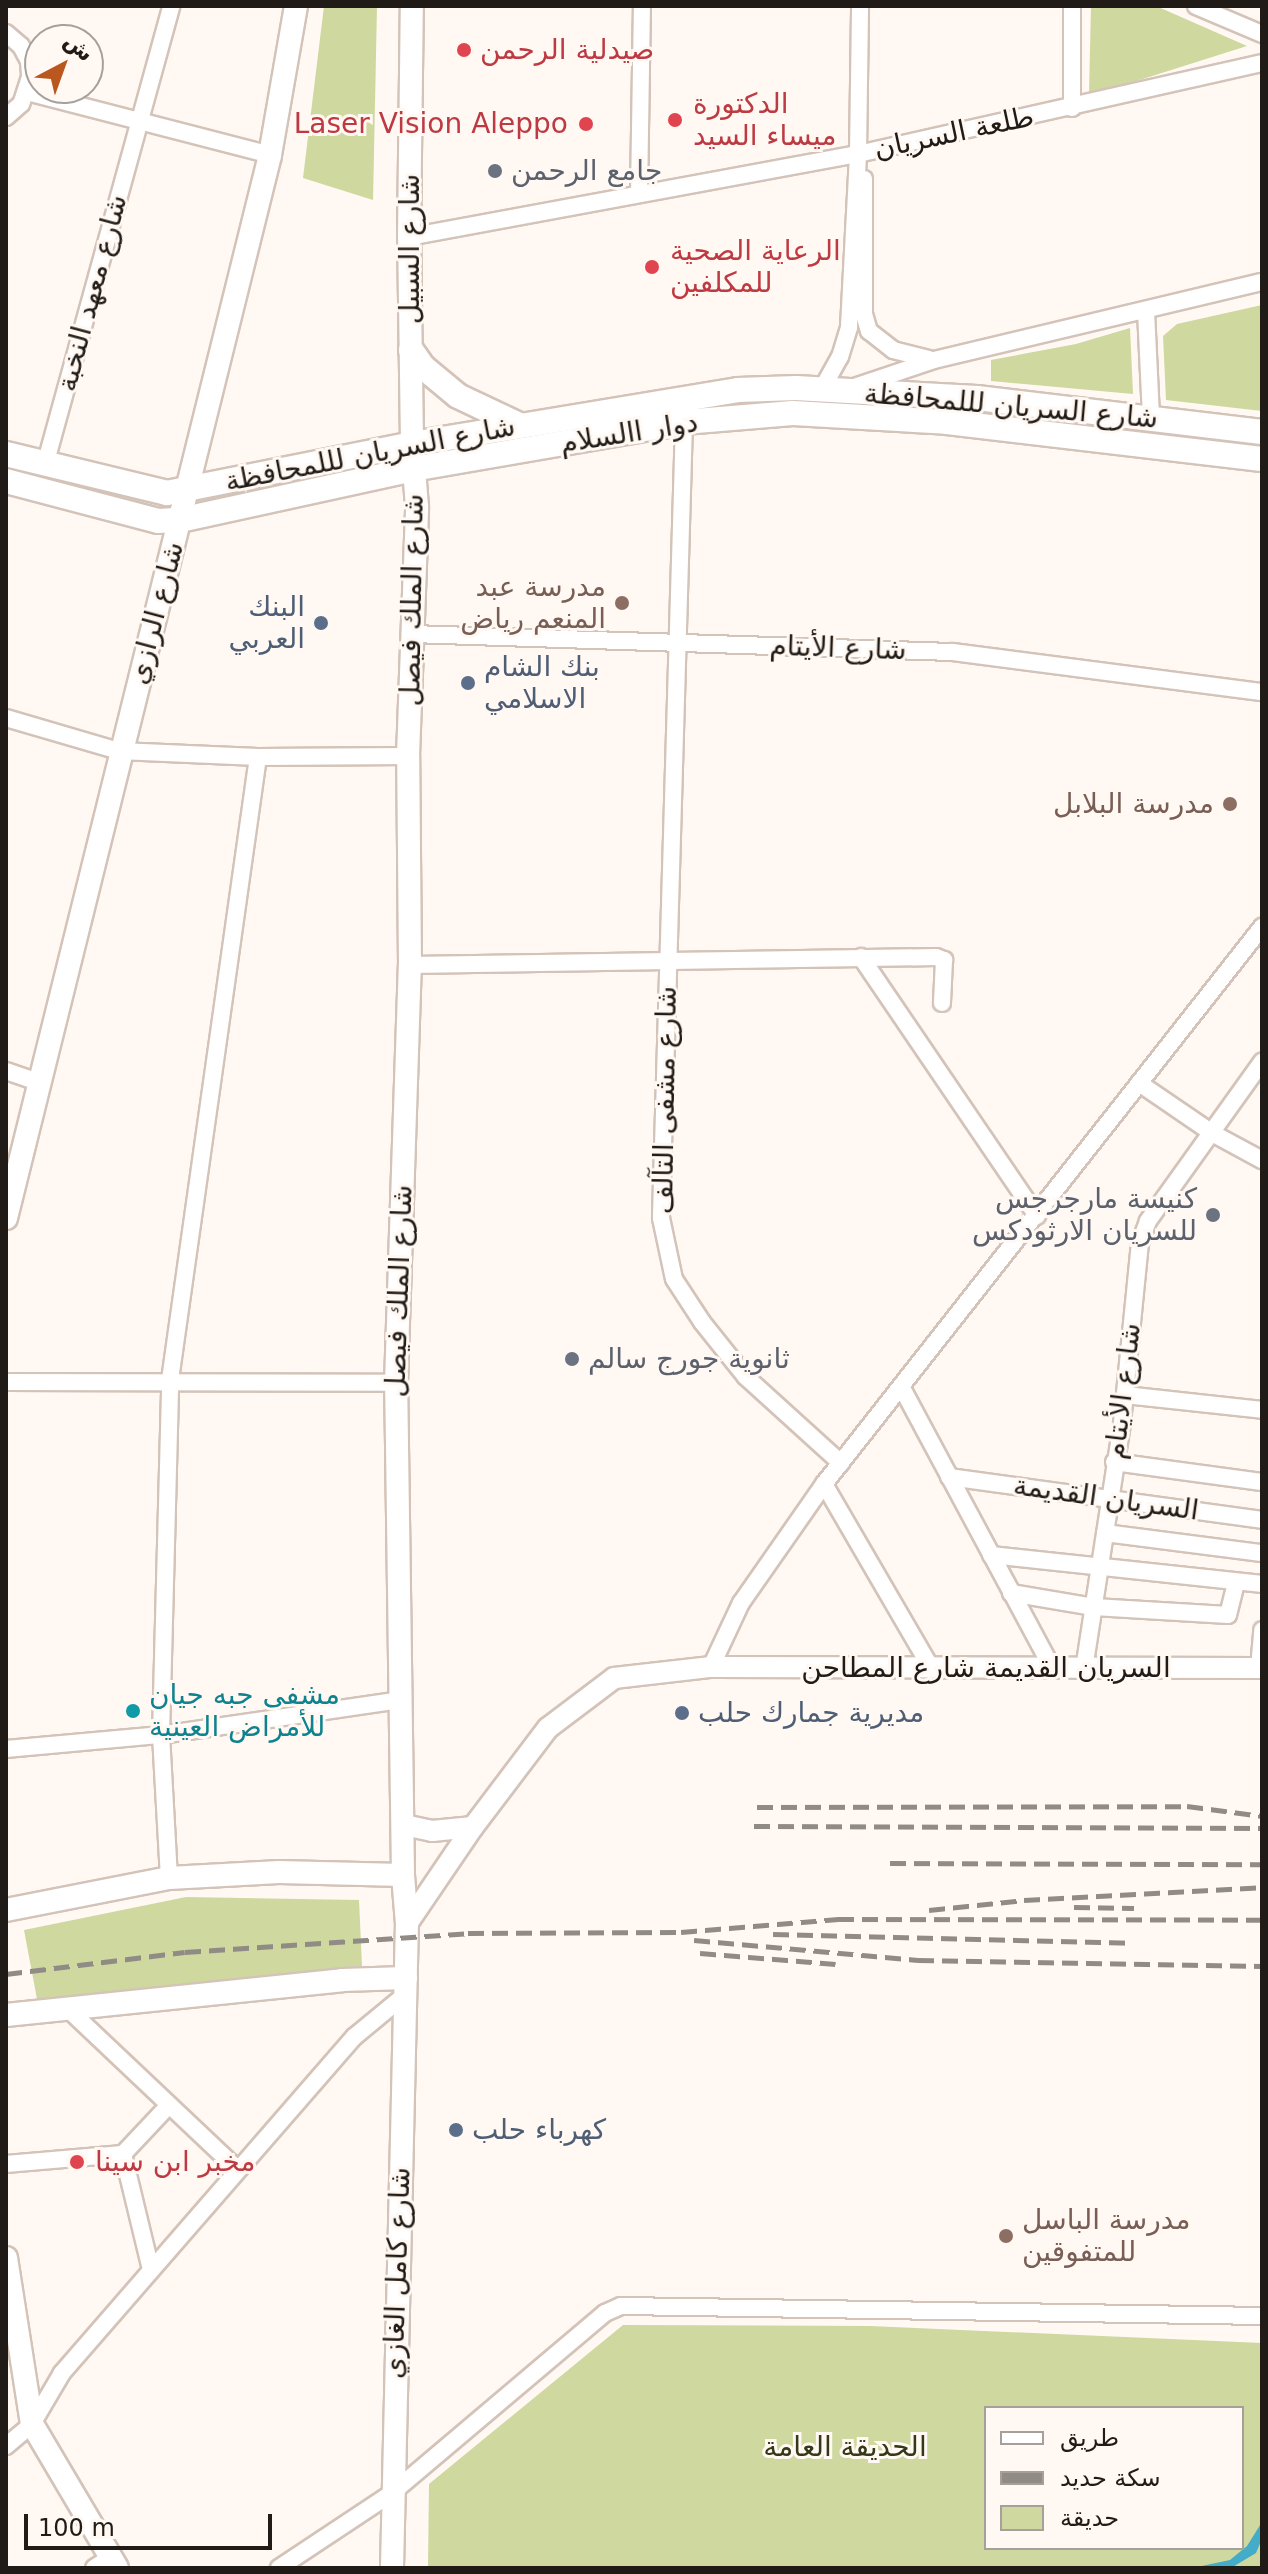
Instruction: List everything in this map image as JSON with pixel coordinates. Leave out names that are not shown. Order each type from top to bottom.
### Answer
[{"type":"main road","name":"شارع الرازي","points":[[6,1218],[119,751],[270,155],[296,6]]},
{"type":"main road","name":"شارع السبيل","points":[[412,6],[409,237],[412,444]]},
{"type":"main road","points":[[411,350],[423,367],[458,396],[521,426]]},
{"type":"main road","name":"شارع السريان لللمحافظة","points":[[6,454],[167,493],[412,444],[738,390],[822,389],[977,398],[1262,432]]},
{"type":"main road","name":"دوار االسلام","points":[[6,481],[158,521],[180,520],[413,469],[684,422],[793,413],[947,422],[1262,459]]},
{"type":"main road","name":"شارع الملك فيصل","points":[[406,1986],[396,1383],[410,965],[408,756],[417,507],[412,444]]},
{"type":"main road","points":[[6,1910],[169,1878],[279,1872],[403,1875]]},
{"type":"main road","points":[[6,2015],[342,1980],[406,1986]]},
{"type":"main road","name":"شارع كامل الغازي","points":[[392,2568],[406,1986]]},
{"type":"main road","points":[[6,2258],[32,2424],[107,2564]]},
{"type":"street","name":"شارع معهد النخبة","points":[[45,465],[171,6]]},
{"type":"street","points":[[639,194],[642,6]]},
{"type":"street","points":[[822,389],[840,357],[849,327],[858,154],[860,6]]},
{"type":"street","points":[[1072,6],[1072,108]]},
{"type":"street","points":[[1196,6],[1262,34]]},
{"type":"street","points":[[6,33],[24,52]]},
{"type":"street","name":"طلعة السريان","points":[[409,237],[858,154],[1262,63]]},
{"type":"street","points":[[6,117],[24,98]]},
{"type":"street","points":[[73,104],[270,155]]},
{"type":"street","points":[[858,154],[864,177],[864,314],[869,331],[893,350],[934,360]]},
{"type":"street","points":[[846,390],[934,360],[1262,282]]},
{"type":"street","points":[[1146,311],[1151,419]]},
{"type":"street","name":"شارع مشفى التآلف","points":[[684,422],[661,1218],[674,1279],[746,1377],[841,1463]]},
{"type":"street","name":"شارع الأيتام","points":[[412,634],[953,652],[1262,692]]},
{"type":"street","points":[[6,718],[119,751],[258,757],[408,756]]},
{"type":"street","points":[[169,1878],[161,1735],[170,1380],[258,757]]},
{"type":"street","points":[[711,1667],[723,1634],[741,1603],[824,1484],[1262,927]]},
{"type":"street","points":[[861,957],[1037,1216]]},
{"type":"street","points":[[667,958],[936,957],[944,960],[942,1003]]},
{"type":"street","name":"شارع مشفى التآلف","points":[[410,965],[667,958]]},
{"type":"street","name":"شارع الأيتام","points":[[1084,1669],[1125,1395],[1140,1243],[1148,1221],[1262,1062]]},
{"type":"street","points":[[6,1071],[41,1083]]},
{"type":"street","points":[[1139,1083],[1212,1133],[1262,1160]]},
{"type":"street","points":[[6,1382],[170,1380],[396,1383]]},
{"type":"street","points":[[902,1388],[1052,1668]]},
{"type":"street","points":[[1125,1395],[1262,1410]]},
{"type":"street","name":"السريان القديمة","points":[[1114,1462],[1262,1482]]},
{"type":"street","name":"السريان القديمة","points":[[949,1477],[1262,1520]]},
{"type":"street","points":[[824,1484],[931,1668]]},
{"type":"street","name":"السريان القديمة","points":[[1105,1533],[1262,1553]]},
{"type":"street","points":[[991,1555],[1262,1584]]},
{"type":"street","points":[[1011,1593],[1094,1607],[1228,1615],[1236,1583]]},
{"type":"street","points":[[1260,1668],[1262,1630]]},
{"type":"street","name":"السريان القديمة شارع المطاحن","points":[[473,1827],[548,1728],[614,1678],[711,1667],[1260,1668]]},
{"type":"street","points":[[6,1749],[161,1735],[401,1700]]},
{"type":"street","points":[[404,1825],[432,1831],[473,1827]]},
{"type":"street","points":[[407,1924],[473,1827]]},
{"type":"street","points":[[6,2446],[32,2424],[62,2373],[237,2169],[354,2037],[406,1986]]},
{"type":"street","points":[[68,2009],[237,2169]]},
{"type":"street","points":[[6,2164],[123,2154],[169,2105]]},
{"type":"street","points":[[123,2154],[151,2270]]},
{"type":"street","points":[[279,2568],[392,2493],[605,2313],[621,2306],[1262,2316]]},
{"type":"green space","points":[[324,6],[377,6],[373,200],[303,178]]},
{"type":"green space","points":[[1091,6],[1156,6],[1247,46],[1089,96]]},
{"type":"green space","points":[[1262,305],[1262,411],[1166,400],[1163,336],[1177,324]]},
{"type":"green space","points":[[1130,328],[1133,394],[991,381],[991,360],[1076,344]]},
{"type":"green space","points":[[186,1897],[359,1900],[362,1966],[37,1999],[24,1930]]},
{"type":"green space","name":"الحديقة العامة","points":[[623,2325],[870,2326],[1262,2343],[1262,2568],[428,2568],[429,2484]]},
{"type":"water","points":[[1262,2522],[1262,2539],[1256,2553],[1231,2568],[1192,2568],[1230,2560],[1247,2546]]},
{"type":"railway","points":[[757,1807],[1187,1806],[1262,1816]]},
{"type":"railway","points":[[754,1826],[1262,1828]]},
{"type":"railway","points":[[890,1863],[1262,1864]]},
{"type":"railway","points":[[929,1910],[1024,1900],[1262,1887]]},
{"type":"railway","points":[[1074,1907],[1134,1908]]},
{"type":"railway","points":[[6,1974],[185,1952],[468,1933],[681,1932],[838,1919],[1262,1920]]},
{"type":"railway","points":[[773,1934],[1131,1943]]},
{"type":"railway","points":[[694,1940],[918,1960],[1262,1966]]},
{"type":"railway","points":[[700,1953],[836,1964]]},
{"type":"place","name":"صيدلية الرحمن","points":[[464,50]]},
{"type":"place","name":"الدكتورة ميساء السيد","points":[[675,120]]},
{"type":"place","name":"Laser Vision Aleppo","points":[[586,124]]},
{"type":"place","name":"جامع الرحمن","points":[[495,171]]},
{"type":"place","name":"الرعاية الصحية للمكلفين","points":[[652,267]]},
{"type":"place","name":"مدرسة عبد المنعم رياض","points":[[622,603]]},
{"type":"place","name":"البنك العربي","points":[[321,623]]},
{"type":"place","name":"بنك الشام الاسلامي","points":[[468,683]]},
{"type":"place","name":"مدرسة البلابل","points":[[1230,804]]},
{"type":"place","name":"كنيسة مارجرجس للسريان الارثودكس","points":[[1213,1215]]},
{"type":"place","name":"ثانوية جورج سالم","points":[[572,1359]]},
{"type":"place","name":"مشفى جبه جيان للأمراض العينية","points":[[133,1711]]},
{"type":"place","name":"مديرية جمارك حلب","points":[[682,1713]]},
{"type":"place","name":"كهرباء حلب","points":[[456,2130]]},
{"type":"place","name":"مخبر ابن سينا","points":[[77,2162]]},
{"type":"place","name":"مدرسة الباسل للمتفوقين","points":[[1006,2236]]}]
